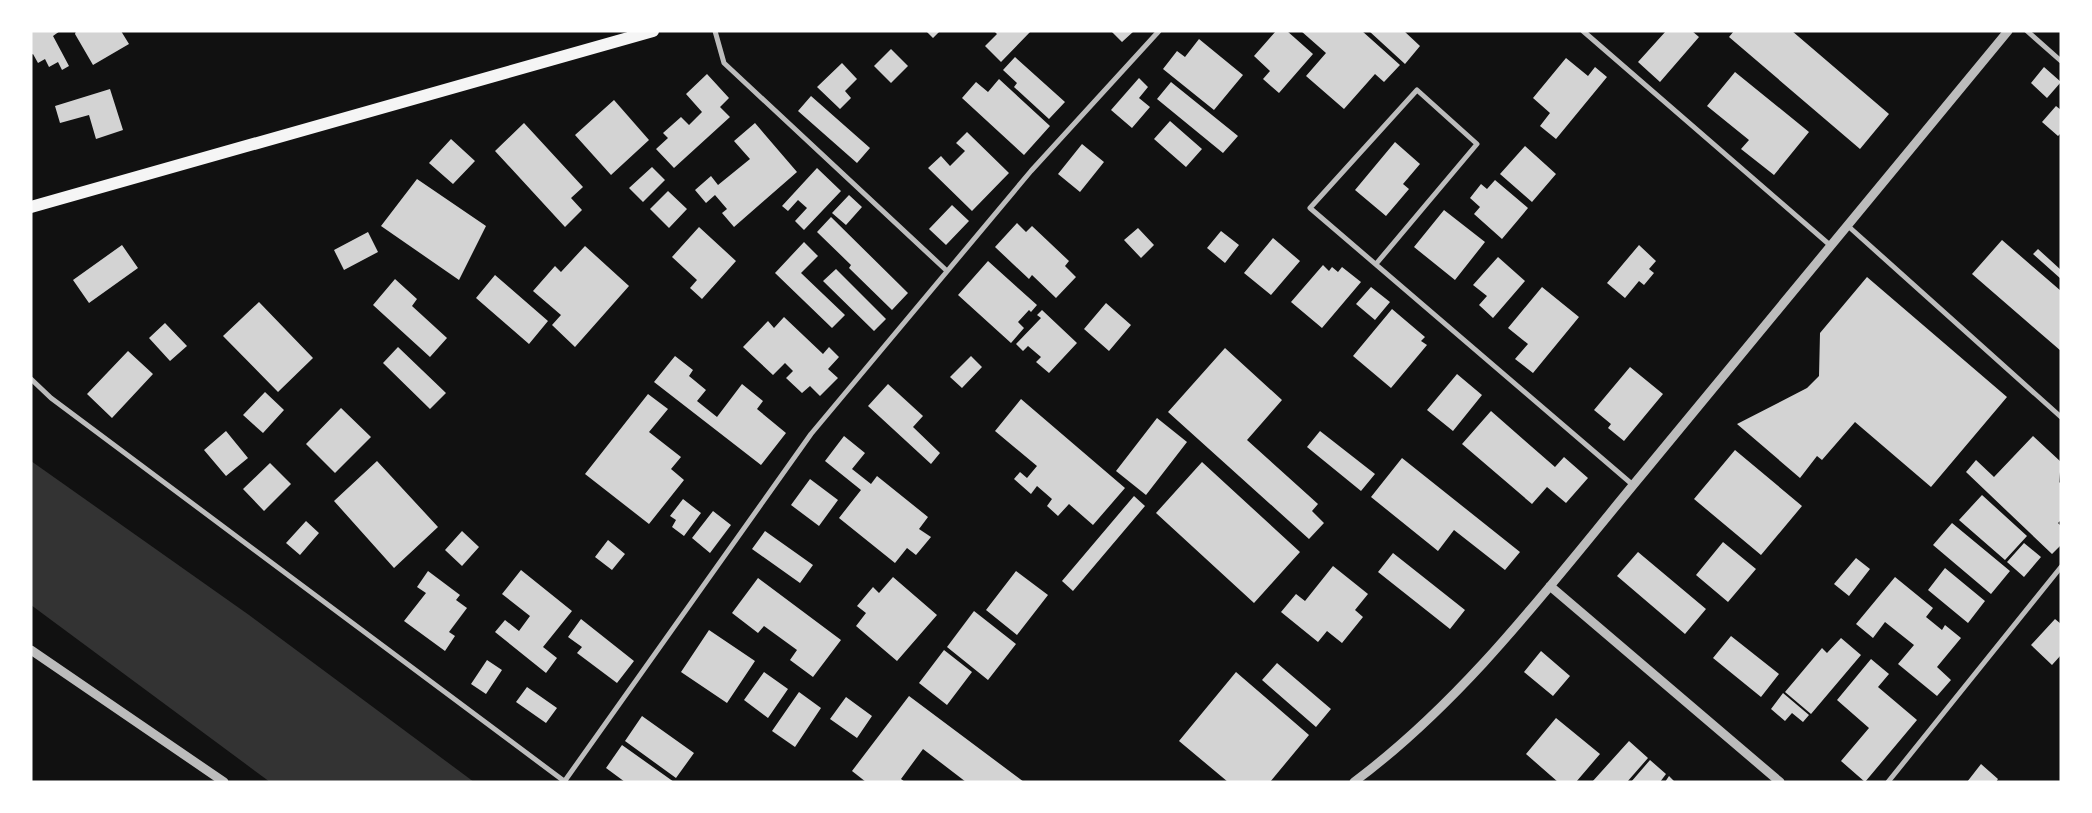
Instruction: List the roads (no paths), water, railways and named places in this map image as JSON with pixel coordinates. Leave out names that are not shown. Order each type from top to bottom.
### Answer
[{"type":"main road","points":[[31,207],[653,31]]},
{"type":"street","points":[[716,31],[724,63],[947,271]]},
{"type":"street","points":[[31,379],[51,398],[564,782],[811,434],[1031,172],[1158,31]]},
{"type":"street","points":[[1583,31],[1831,246]]},
{"type":"street","points":[[1354,782],[1387,757],[1466,683],[1550,586],[2008,31]]},
{"type":"street","points":[[2028,31],[2061,61]]},
{"type":"street","points":[[1376,264],[1476,144],[1417,90],[1310,208],[1633,485]]},
{"type":"street","points":[[1848,226],[2061,417]]},
{"type":"street","points":[[1888,782],[2061,567]]},
{"type":"street","points":[[1550,586],[1780,782]]},
{"type":"street","points":[[31,650],[224,782]]}]
